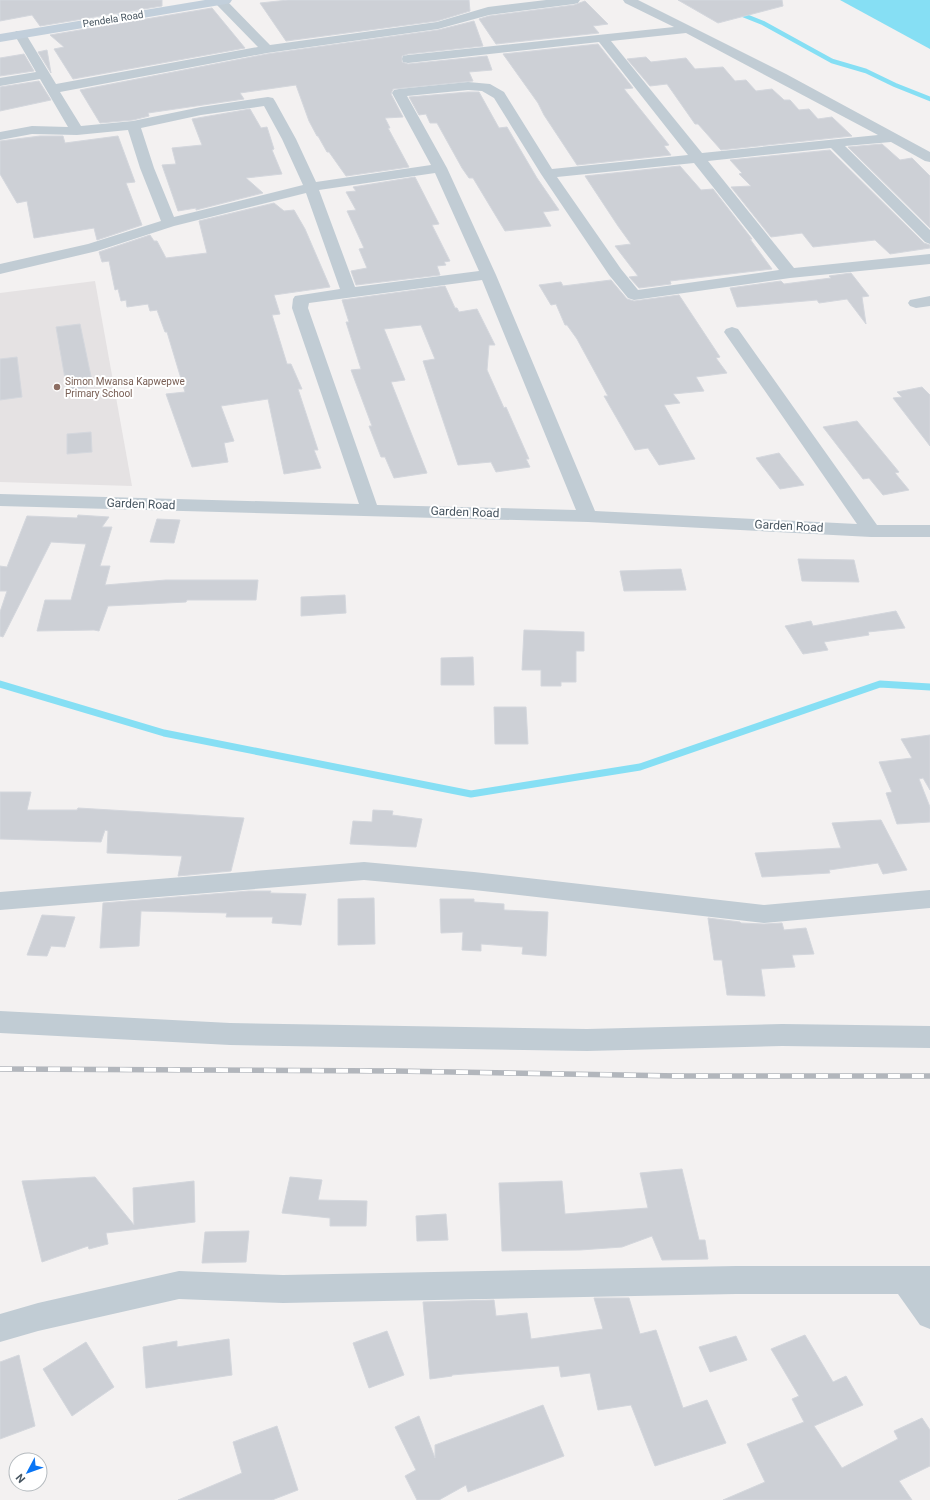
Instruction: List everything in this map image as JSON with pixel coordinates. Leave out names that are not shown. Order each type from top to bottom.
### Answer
[{"type":"street","points":[[53,89],[267,49],[416,29],[438,25],[488,11],[574,0]]},
{"type":"street","points":[[629,0],[688,29],[894,137],[930,158]]},
{"type":"street","points":[[223,1],[267,49]]},
{"type":"street","name":"Pendela Road","points":[[0,38],[223,1]]},
{"type":"street","points":[[408,59],[688,29]]},
{"type":"street","points":[[20,34],[77,131]]},
{"type":"street","points":[[602,38],[790,273]]},
{"type":"street","points":[[0,82],[44,74]]},
{"type":"street","points":[[588,516],[488,276],[440,168],[399,93],[468,86],[485,87],[499,95],[548,174],[615,272],[634,295],[790,273],[930,259]]},
{"type":"street","points":[[0,136],[32,130],[77,131],[133,125],[201,111],[268,101],[289,138],[310,187],[349,292]]},
{"type":"street","points":[[133,125],[147,168],[169,224]]},
{"type":"street","points":[[548,174],[894,137]]},
{"type":"street","points":[[835,144],[930,239]]},
{"type":"street","points":[[0,269],[92,248],[169,224],[310,187],[440,168]]},
{"type":"street","points":[[370,510],[300,308],[301,299],[488,276]]},
{"type":"street","points":[[732,332],[871,531]]},
{"type":"street","name":"Garden Road","points":[[0,500],[588,516],[871,531],[930,531]]},
{"type":"street","points":[[0,901],[364,870],[764,914],[930,899]]},
{"type":"street","points":[[0,1022],[262,1035],[587,1040],[782,1035],[930,1037]]},
{"type":"street","points":[[0,1328],[38,1317],[179,1285],[282,1289],[728,1280],[918,1280],[930,1315]]},
{"type":"shaded area","name":"Simon Mwansa Kapwepwe Primary School","points":[[95,281],[132,486],[0,482],[0,293]]},
{"type":"water","points":[[840,0],[930,0],[930,49]]},
{"type":"building","points":[[0,0],[162,0],[162,6],[40,26],[32,15],[0,21]]},
{"type":"building","points":[[288,0],[469,0],[470,11],[437,21],[286,41],[260,3]]},
{"type":"building","points":[[678,0],[782,0],[783,6],[718,23]]},
{"type":"building","points":[[585,1],[608,24],[593,26],[599,33],[496,44],[479,19],[489,16],[574,5]]},
{"type":"building","points":[[212,8],[245,48],[73,79],[54,49],[64,47],[50,35]]},
{"type":"building","points":[[474,21],[483,46],[408,54],[402,56],[402,62],[408,64],[487,56],[492,70],[469,72],[473,81],[393,89],[391,94],[403,117],[385,118],[390,128],[388,128],[409,167],[346,176],[329,152],[327,152],[317,136],[309,121],[296,85],[240,93],[244,99],[148,113],[149,116],[133,120],[100,123],[80,90],[267,54],[438,30]]},
{"type":"building","points":[[598,44],[633,88],[624,89],[669,145],[664,146],[671,155],[577,165],[544,115],[538,103],[503,54]]},
{"type":"building","points":[[47,50],[51,73],[38,52]]},
{"type":"building","points":[[24,54],[34,71],[0,76],[0,58]]},
{"type":"building","points":[[646,57],[651,62],[686,58],[695,69],[723,67],[735,81],[746,80],[756,91],[772,89],[784,100],[790,100],[799,110],[809,109],[818,119],[832,117],[852,136],[721,150],[698,124],[695,124],[667,84],[650,86],[627,59]]},
{"type":"building","points":[[39,81],[51,100],[0,111],[0,87]]},
{"type":"building","points":[[479,92],[499,128],[507,127],[537,178],[559,210],[543,212],[551,226],[505,231],[473,178],[469,178],[462,168],[437,123],[430,123],[426,114],[419,115],[409,97]]},
{"type":"building","points":[[250,109],[261,128],[267,127],[274,149],[272,150],[282,174],[246,178],[263,193],[196,210],[196,208],[178,211],[162,165],[176,164],[172,148],[202,145],[192,119]]},
{"type":"building","points":[[40,136],[63,136],[65,143],[118,136],[135,182],[126,183],[142,225],[97,240],[94,228],[34,238],[27,201],[17,203],[0,174],[0,141]]},
{"type":"building","points":[[882,144],[900,160],[912,158],[930,176],[930,228],[848,147]]},
{"type":"building","points":[[830,150],[924,243],[930,245],[930,248],[890,254],[875,240],[813,247],[802,233],[771,237],[731,187],[751,186],[739,174],[742,173],[730,160]]},
{"type":"building","points":[[680,166],[701,190],[713,189],[752,239],[750,239],[772,269],[670,281],[671,284],[639,288],[629,277],[638,276],[615,246],[631,244],[585,176]]},
{"type":"building","points":[[415,177],[439,224],[432,225],[450,261],[444,262],[446,265],[437,266],[440,275],[356,285],[351,271],[367,268],[359,249],[364,248],[347,211],[356,210],[346,192],[356,191],[353,187]]},
{"type":"building","points":[[274,203],[284,211],[294,210],[305,229],[330,287],[274,295],[280,314],[272,315],[287,364],[291,364],[302,389],[298,389],[318,450],[314,450],[321,468],[284,474],[268,399],[221,406],[234,441],[224,443],[228,462],[192,467],[166,394],[185,392],[167,332],[165,332],[157,310],[150,311],[148,304],[127,307],[126,300],[121,301],[118,289],[115,290],[109,261],[102,262],[99,252],[150,235],[154,241],[157,241],[166,258],[207,253],[199,221]]},
{"type":"building","points":[[851,273],[869,296],[862,297],[866,324],[847,299],[819,303],[817,300],[737,307],[730,288],[781,281],[784,284],[831,278],[829,276]]},
{"type":"building","points":[[611,280],[627,299],[634,301],[679,295],[720,357],[716,358],[727,373],[696,377],[704,391],[673,394],[680,403],[664,405],[695,459],[659,465],[648,448],[635,450],[604,396],[608,396],[577,339],[567,325],[565,325],[556,304],[551,305],[539,285],[561,282],[563,286]]},
{"type":"building","points":[[445,286],[455,308],[457,308],[459,312],[477,309],[495,345],[489,345],[487,370],[504,408],[506,407],[529,459],[526,459],[530,467],[496,472],[491,462],[458,465],[423,361],[435,359],[421,325],[384,329],[405,380],[391,382],[427,473],[394,478],[385,457],[381,457],[369,426],[372,426],[351,370],[361,369],[346,322],[349,322],[342,300]]},
{"type":"building","points":[[80,324],[93,386],[67,390],[56,327]]},
{"type":"building","points":[[17,357],[22,397],[0,400],[0,359]]},
{"type":"building","points":[[922,387],[930,395],[930,446],[893,398],[902,397],[897,392]]},
{"type":"building","points":[[857,421],[899,472],[895,473],[909,490],[883,495],[869,478],[863,479],[823,427]]},
{"type":"building","points":[[91,432],[92,452],[67,454],[67,434]]},
{"type":"building","points":[[779,453],[804,485],[780,489],[756,458]]},
{"type":"building","points":[[78,515],[109,517],[102,527],[112,527],[100,566],[110,566],[105,585],[166,580],[258,580],[256,600],[187,600],[186,602],[108,606],[99,631],[37,631],[45,600],[71,600],[86,544],[51,542],[3,637],[0,636],[0,612],[7,591],[0,591],[0,566],[7,567],[27,516],[77,518]]},
{"type":"building","points":[[157,519],[180,520],[174,543],[150,542]]},
{"type":"building","points":[[798,559],[854,560],[859,582],[802,581]]},
{"type":"building","points":[[681,569],[686,590],[624,591],[620,571]]},
{"type":"building","points":[[345,595],[346,613],[301,616],[301,597]]},
{"type":"building","points":[[896,611],[905,628],[868,632],[869,635],[824,642],[828,650],[803,654],[785,626],[811,621],[813,626]]},
{"type":"building","points":[[524,630],[584,632],[584,651],[576,651],[576,682],[561,682],[561,686],[541,686],[541,670],[522,670]]},
{"type":"building","points":[[473,657],[474,685],[441,685],[441,658]]},
{"type":"building","points":[[494,707],[526,707],[528,744],[495,744]]},
{"type":"building","points":[[930,735],[930,790],[923,778],[919,779],[930,807],[930,822],[897,824],[886,793],[892,792],[879,762],[912,758],[901,739]]},
{"type":"building","points":[[0,792],[31,792],[27,810],[77,810],[78,808],[244,818],[231,871],[178,876],[182,856],[107,853],[108,831],[105,830],[101,842],[0,839]]},
{"type":"building","points":[[373,810],[393,811],[392,815],[422,819],[416,847],[350,844],[353,821],[372,822]]},
{"type":"building","points":[[881,820],[907,870],[883,874],[878,863],[829,870],[830,873],[762,877],[755,853],[841,848],[832,823]]},
{"type":"building","points":[[249,891],[306,894],[301,925],[272,923],[273,917],[226,917],[227,913],[141,911],[139,946],[100,948],[103,903]]},
{"type":"building","points":[[374,898],[375,944],[338,945],[338,899]]},
{"type":"building","points":[[440,899],[474,899],[474,902],[504,904],[504,910],[548,912],[546,956],[522,954],[523,947],[481,944],[481,951],[462,950],[463,932],[441,933]]},
{"type":"building","points":[[42,915],[75,917],[65,947],[51,946],[47,956],[27,955]]},
{"type":"building","points":[[708,918],[741,923],[782,923],[784,930],[806,928],[814,954],[792,955],[795,967],[761,969],[765,996],[727,995],[722,960],[714,960]]},
{"type":"building","points":[[682,1169],[699,1240],[705,1240],[708,1259],[662,1260],[652,1236],[622,1247],[580,1250],[502,1251],[499,1183],[562,1181],[565,1214],[648,1208],[640,1173]]},
{"type":"building","points":[[95,1177],[134,1225],[133,1188],[194,1181],[195,1222],[106,1233],[108,1244],[89,1249],[88,1246],[42,1262],[22,1181]]},
{"type":"building","points":[[290,1177],[322,1180],[318,1200],[367,1201],[366,1226],[330,1226],[330,1218],[282,1213]]},
{"type":"building","points":[[446,1214],[448,1240],[417,1241],[416,1216]]},
{"type":"building","points":[[249,1231],[246,1262],[202,1263],[205,1232]]},
{"type":"building","points":[[594,1298],[629,1298],[640,1334],[656,1330],[683,1408],[707,1400],[726,1443],[655,1466],[631,1405],[598,1410],[590,1373],[561,1377],[559,1366],[452,1375],[430,1379],[423,1302],[494,1300],[496,1316],[527,1313],[531,1339],[603,1329]]},
{"type":"building","points":[[387,1331],[404,1375],[369,1388],[353,1343]]},
{"type":"building","points":[[805,1335],[833,1382],[846,1376],[863,1405],[814,1426],[842,1468],[898,1439],[894,1431],[922,1418],[930,1430],[930,1466],[899,1481],[912,1500],[723,1500],[765,1482],[747,1444],[804,1422],[792,1399],[799,1396],[771,1349]]},
{"type":"building","points":[[736,1336],[747,1360],[710,1372],[699,1347]]},
{"type":"building","points":[[229,1339],[232,1375],[146,1388],[143,1347],[177,1341],[177,1347]]},
{"type":"building","points":[[86,1342],[114,1387],[72,1416],[43,1369]]},
{"type":"building","points":[[19,1355],[35,1426],[0,1439],[0,1362]]},
{"type":"building","points":[[543,1405],[564,1456],[468,1492],[466,1485],[439,1500],[417,1500],[405,1476],[416,1470],[395,1427],[419,1416],[435,1458],[435,1445]]},
{"type":"building","points":[[277,1426],[298,1490],[272,1500],[178,1500],[242,1473],[233,1442]]},
{"type":"waterway","points":[[738,13],[763,23],[832,61],[866,71],[895,85],[930,99]]},
{"type":"waterway","points":[[0,684],[164,733],[471,794],[640,767],[880,684],[930,687]]},
{"type":"railway","points":[[0,1069],[395,1071],[679,1076],[930,1076]]},
{"type":"place","name":"Simon Mwansa Kapwepwe Primary School","points":[[57,387]]}]
